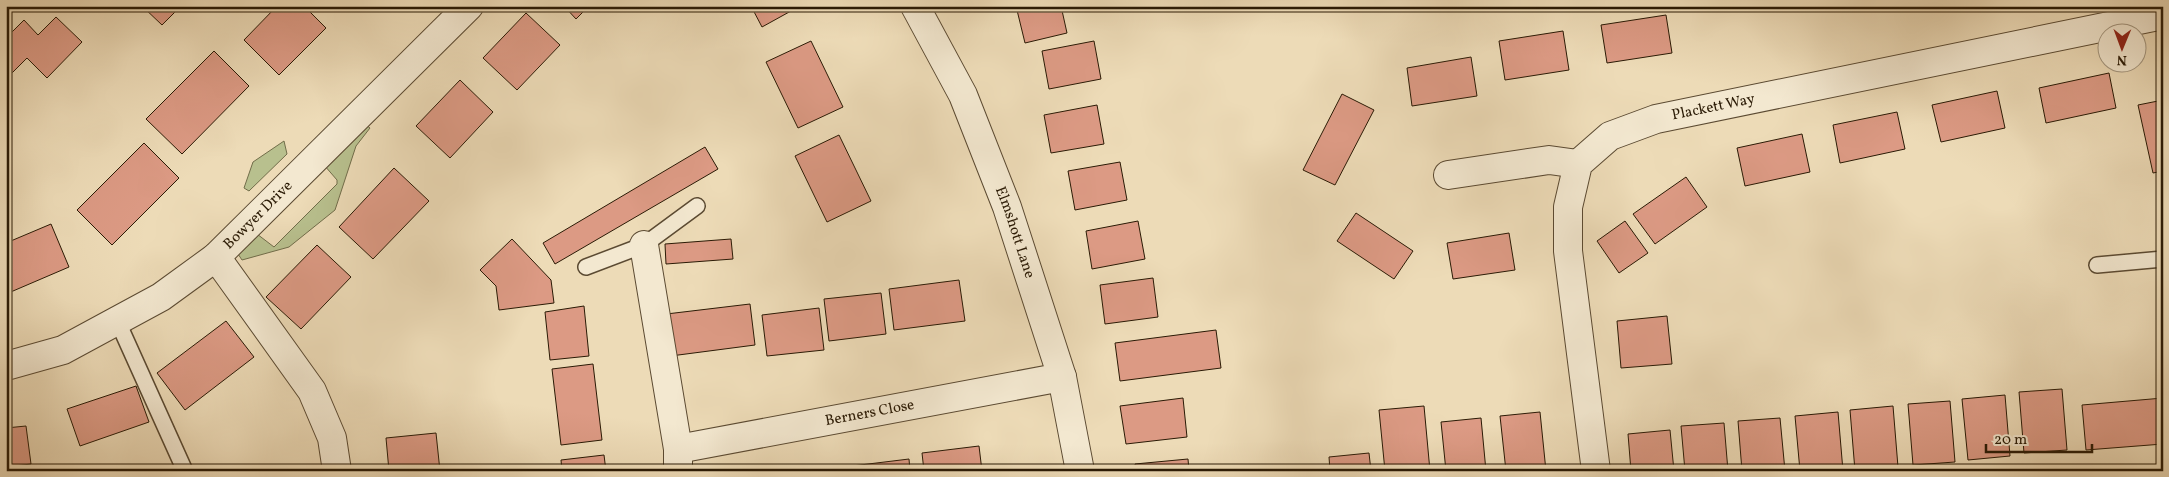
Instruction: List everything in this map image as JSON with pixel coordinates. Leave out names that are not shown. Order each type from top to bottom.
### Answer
[{"type":"street","name":"Bowyer Drive","points":[[6,366],[63,350],[161,297],[216,257],[469,6]]},
{"type":"street","name":"Elmshott Lane","points":[[916,6],[963,95],[1006,207],[1062,377],[1080,471]]},
{"type":"street","name":"Plackett Way","points":[[1578,164],[1610,136],[1656,119],[2163,15]]},
{"type":"street","points":[[1448,175],[1549,160],[1578,164],[1568,207],[1568,251],[1596,471]]},
{"type":"street","name":"Berners Close","points":[[644,244],[678,460],[1062,377]]},
{"type":"street","points":[[216,257],[312,391],[332,438],[337,471]]},
{"type":"lane","points":[[586,267],[644,244],[697,206]]},
{"type":"lane","points":[[2097,265],[2163,259]]},
{"type":"lane","points":[[117,320],[185,471]]},
{"type":"green space","points":[[365,124],[370,128],[356,146],[335,210],[289,247],[242,260],[238,254],[257,234],[274,247],[337,184],[337,180],[324,165]]},
{"type":"green space","points":[[284,141],[287,154],[249,191],[244,188],[253,162]]},
{"type":"building","points":[[142,6],[181,6],[162,25]]},
{"type":"building","points":[[277,6],[304,6],[326,28],[279,75],[244,40]]},
{"type":"building","points":[[564,6],[589,6],[576,19]]},
{"type":"building","points":[[751,6],[800,6],[762,27]]},
{"type":"building","points":[[1016,6],[1061,6],[1067,33],[1025,43]]},
{"type":"building","points":[[526,13],[560,45],[517,90],[483,58]]},
{"type":"building","points":[[1666,15],[1672,53],[1607,63],[1601,25]]},
{"type":"building","points":[[56,17],[82,42],[47,78],[27,58],[7,78],[6,38],[24,20],[38,35]]},
{"type":"building","points":[[1563,31],[1569,70],[1505,80],[1499,41]]},
{"type":"building","points":[[811,41],[843,107],[798,128],[766,62]]},
{"type":"building","points":[[1094,41],[1101,79],[1049,89],[1042,51]]},
{"type":"building","points":[[214,51],[249,86],[182,154],[146,119]]},
{"type":"building","points":[[1471,57],[1477,96],[1412,106],[1407,68]]},
{"type":"building","points":[[2109,73],[2116,108],[2046,123],[2039,88]]},
{"type":"building","points":[[460,80],[493,112],[450,158],[416,126]]},
{"type":"building","points":[[1997,91],[2005,128],[1941,142],[1932,105]]},
{"type":"building","points":[[1342,94],[1374,110],[1335,185],[1303,170]]},
{"type":"building","points":[[2163,100],[2163,171],[2153,173],[2138,105]]},
{"type":"building","points":[[1097,105],[1104,144],[1051,153],[1044,115]]},
{"type":"building","points":[[1897,112],[1905,149],[1840,163],[1833,125]]},
{"type":"building","points":[[1802,134],[1810,172],[1745,186],[1737,148]]},
{"type":"building","points":[[839,135],[871,201],[827,222],[795,156]]},
{"type":"building","points":[[144,143],[179,178],[112,245],[77,210]]},
{"type":"building","points":[[705,147],[718,169],[555,264],[543,243]]},
{"type":"building","points":[[1120,162],[1127,200],[1075,210],[1068,171]]},
{"type":"building","points":[[394,168],[429,201],[373,259],[339,227]]},
{"type":"building","points":[[1686,177],[1707,207],[1655,244],[1633,214]]},
{"type":"building","points":[[1356,213],[1413,251],[1394,279],[1337,241]]},
{"type":"building","points":[[1138,221],[1145,259],[1092,269],[1086,231]]},
{"type":"building","points":[[1625,221],[1648,253],[1619,273],[1597,241]]},
{"type":"building","points":[[51,224],[69,267],[6,294],[6,243]]},
{"type":"building","points":[[1509,233],[1515,270],[1453,279],[1447,243]]},
{"type":"building","points":[[512,239],[551,280],[554,303],[499,310],[496,286],[480,270]]},
{"type":"building","points":[[731,239],[733,259],[666,264],[665,244]]},
{"type":"building","points":[[317,245],[351,277],[301,329],[266,297]]},
{"type":"building","points":[[1153,278],[1158,317],[1105,324],[1100,285]]},
{"type":"building","points":[[959,280],[965,321],[894,330],[889,289]]},
{"type":"building","points":[[881,293],[886,334],[829,341],[824,299]]},
{"type":"building","points":[[750,304],[755,345],[663,357],[658,315]]},
{"type":"building","points":[[584,306],[589,356],[550,360],[545,312]]},
{"type":"building","points":[[819,308],[824,350],[767,356],[762,315]]},
{"type":"building","points":[[1667,316],[1672,364],[1621,368],[1617,321]]},
{"type":"building","points":[[226,321],[254,357],[185,410],[157,373]]},
{"type":"building","points":[[1216,330],[1221,368],[1120,381],[1115,343]]},
{"type":"building","points":[[593,364],[602,440],[561,445],[552,369]]},
{"type":"building","points":[[136,386],[149,422],[80,446],[67,409]]},
{"type":"building","points":[[2062,389],[2067,450],[2024,453],[2019,392]]},
{"type":"building","points":[[2005,395],[2010,456],[1968,460],[1962,399]]},
{"type":"building","points":[[1183,398],[1187,437],[1126,444],[1120,406]]},
{"type":"building","points":[[2163,398],[2163,444],[2086,450],[2082,405]]},
{"type":"building","points":[[1950,401],[1955,462],[1913,465],[1908,404]]},
{"type":"building","points":[[1424,406],[1430,471],[1385,471],[1379,410]]},
{"type":"building","points":[[1893,406],[1898,467],[1855,471],[1850,410]]},
{"type":"building","points":[[1540,412],[1546,471],[1506,471],[1500,416]]},
{"type":"building","points":[[1838,412],[1843,471],[1800,471],[1795,416]]},
{"type":"building","points":[[1481,418],[1486,471],[1446,471],[1441,422]]},
{"type":"building","points":[[1780,418],[1785,471],[1742,471],[1738,421]]},
{"type":"building","points":[[1724,423],[1728,471],[1685,471],[1681,426]]},
{"type":"building","points":[[26,426],[31,464],[6,467],[6,428]]},
{"type":"building","points":[[1670,430],[1674,471],[1631,471],[1628,434]]},
{"type":"building","points":[[436,433],[440,471],[389,471],[386,438]]},
{"type":"building","points":[[979,446],[982,471],[924,471],[922,453]]},
{"type":"building","points":[[1369,453],[1371,471],[1330,471],[1329,457]]},
{"type":"building","points":[[604,455],[606,471],[562,471],[561,460]]},
{"type":"building","points":[[909,459],[910,471],[852,471],[852,466]]},
{"type":"building","points":[[1188,459],[1189,471],[1136,471],[1135,464]]}]
